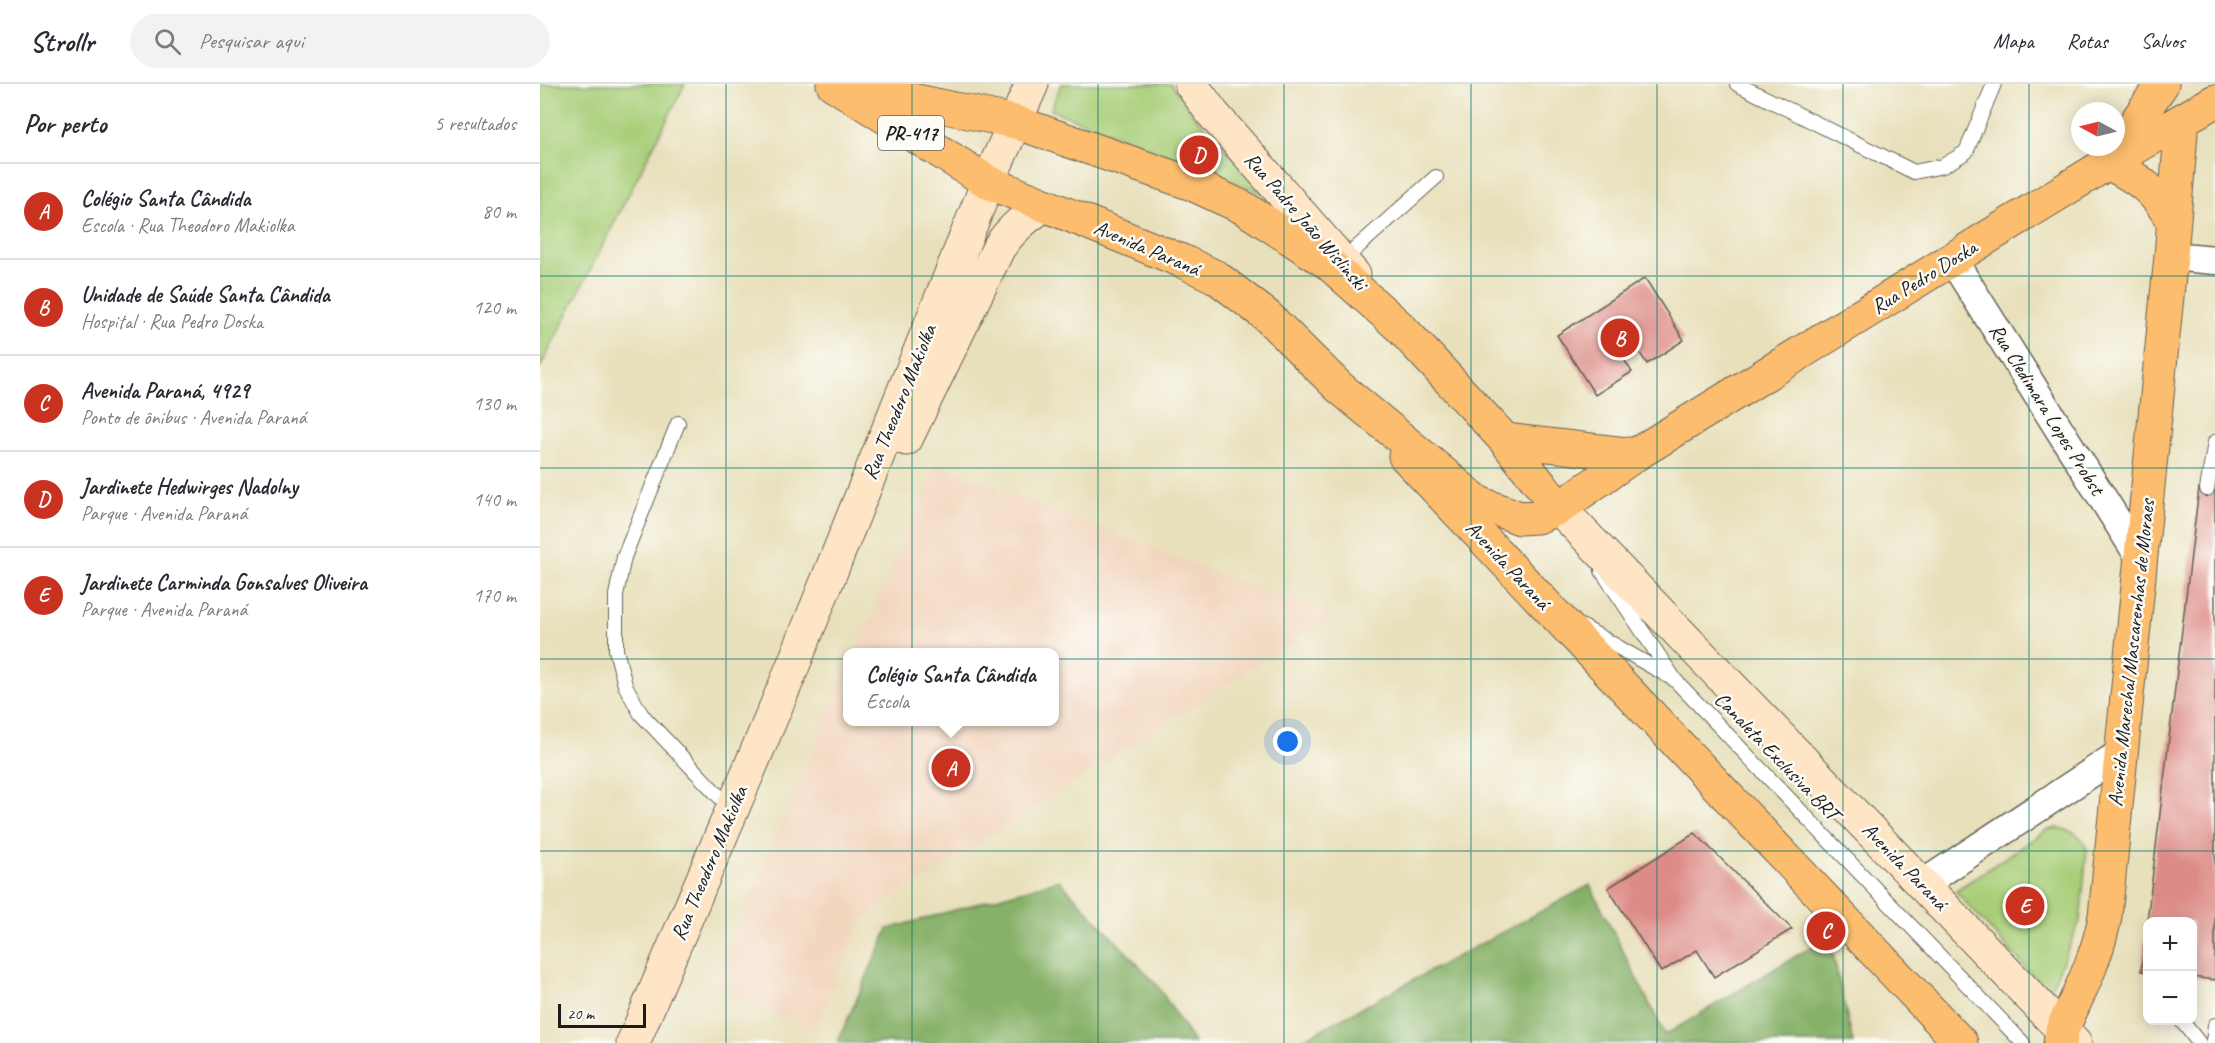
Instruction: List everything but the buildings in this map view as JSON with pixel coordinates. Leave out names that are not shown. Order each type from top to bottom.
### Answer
[{"type":"main road","name":"PR-417","points":[[834,84],[1015,122]]},
{"type":"main road","name":"PR-417","points":[[834,84],[988,182]]},
{"type":"main road","points":[[1032,84],[1015,122],[1192,184],[1244,208],[1328,263],[1401,328],[1513,450],[1559,508]]},
{"type":"main road","name":"Rua Padre João Wislinski","points":[[1191,84],[1213,114],[1401,328]]},
{"type":"main road","points":[[2162,84],[2108,163],[2133,176],[2151,189],[2173,222]]},
{"type":"main road","name":"Avenida Marechal Mascarenhas de Moraes","points":[[2066,1039],[2102,935],[2171,256],[2184,84]]},
{"type":"main road","name":"Rua Pedro Doska","points":[[1512,516],[1538,517],[1559,508],[1635,455],[2108,163],[2215,101]]},
{"type":"main road","name":"Rua Theodoro Makiolka","points":[[633,1043],[786,682],[988,182],[1015,122]]},
{"type":"main road","name":"Avenida Paraná","points":[[988,182],[1216,277],[1267,316],[1339,387],[1961,1043]]},
{"type":"main road","name":"Rua Theodoro Makiolka","points":[[786,682],[998,249],[1019,223],[1044,205]]},
{"type":"main road","points":[[1339,387],[1479,503],[1512,516],[1522,515],[1531,509],[1534,501],[1533,481],[1513,450]]},
{"type":"main road","points":[[1513,450],[1635,455]]},
{"type":"main road","name":"Avenida Paraná","points":[[1559,508],[1923,884],[2066,1039]]},
{"type":"street","points":[[2171,256],[2215,261]]},
{"type":"street","name":"Rua Cledimara Lopes Probst","points":[[1952,260],[2141,559]]},
{"type":"street","points":[[1923,884],[2121,753]]},
{"type":"lane","points":[[1737,84],[1914,172],[1943,166],[1966,152],[1994,84]]},
{"type":"lane","points":[[1341,261],[1436,177]]},
{"type":"lane","points":[[678,423],[624,557],[616,595],[616,650],[626,685],[640,714],[732,810]]},
{"type":"lane","points":[[2207,489],[2215,442]]},
{"type":"lane","name":"Canaleta Exclusiva BRT","points":[[1559,508],[1675,680],[2023,1043]]},
{"type":"lane","name":"Canaleta Exclusiva BRT","points":[[1546,605],[1675,680]]},
{"type":"lane","points":[[2185,1025],[2199,1043]]},
{"type":"lane","points":[[2213,1043],[2215,1025]]},
{"type":"shaded area","points":[[936,465],[1332,617],[862,918],[814,1032],[712,985],[843,678],[843,726],[1059,726],[1059,648],[857,648]]},
{"type":"green space","points":[[540,84],[685,84],[540,368]]},
{"type":"green space","points":[[1061,84],[1171,84],[1194,115],[1270,196],[1051,110]]},
{"type":"green space","points":[[2058,828],[2077,834],[2087,850],[2080,921],[2049,993],[1955,891],[2047,830]]},
{"type":"green space","points":[[1059,880],[1157,985],[1194,1043],[837,1043],[888,929]]},
{"type":"green space","points":[[1590,885],[1665,1035],[1829,936],[1853,1043],[1296,1043]]},
{"type":"place","name":"Jardinete Hedwirges Nadolny","points":[[1199,155]]},
{"type":"place","name":"Unidade de Saúde Santa Cândida","points":[[1620,338]]},
{"type":"place","name":"Colégio Santa Cândida","points":[[951,768]]},
{"type":"place","name":"Jardinete Carminda Gonsalves Oliveira","points":[[2025,906]]},
{"type":"place","name":"Avenida Paraná, 4929","points":[[1826,931]]}]
